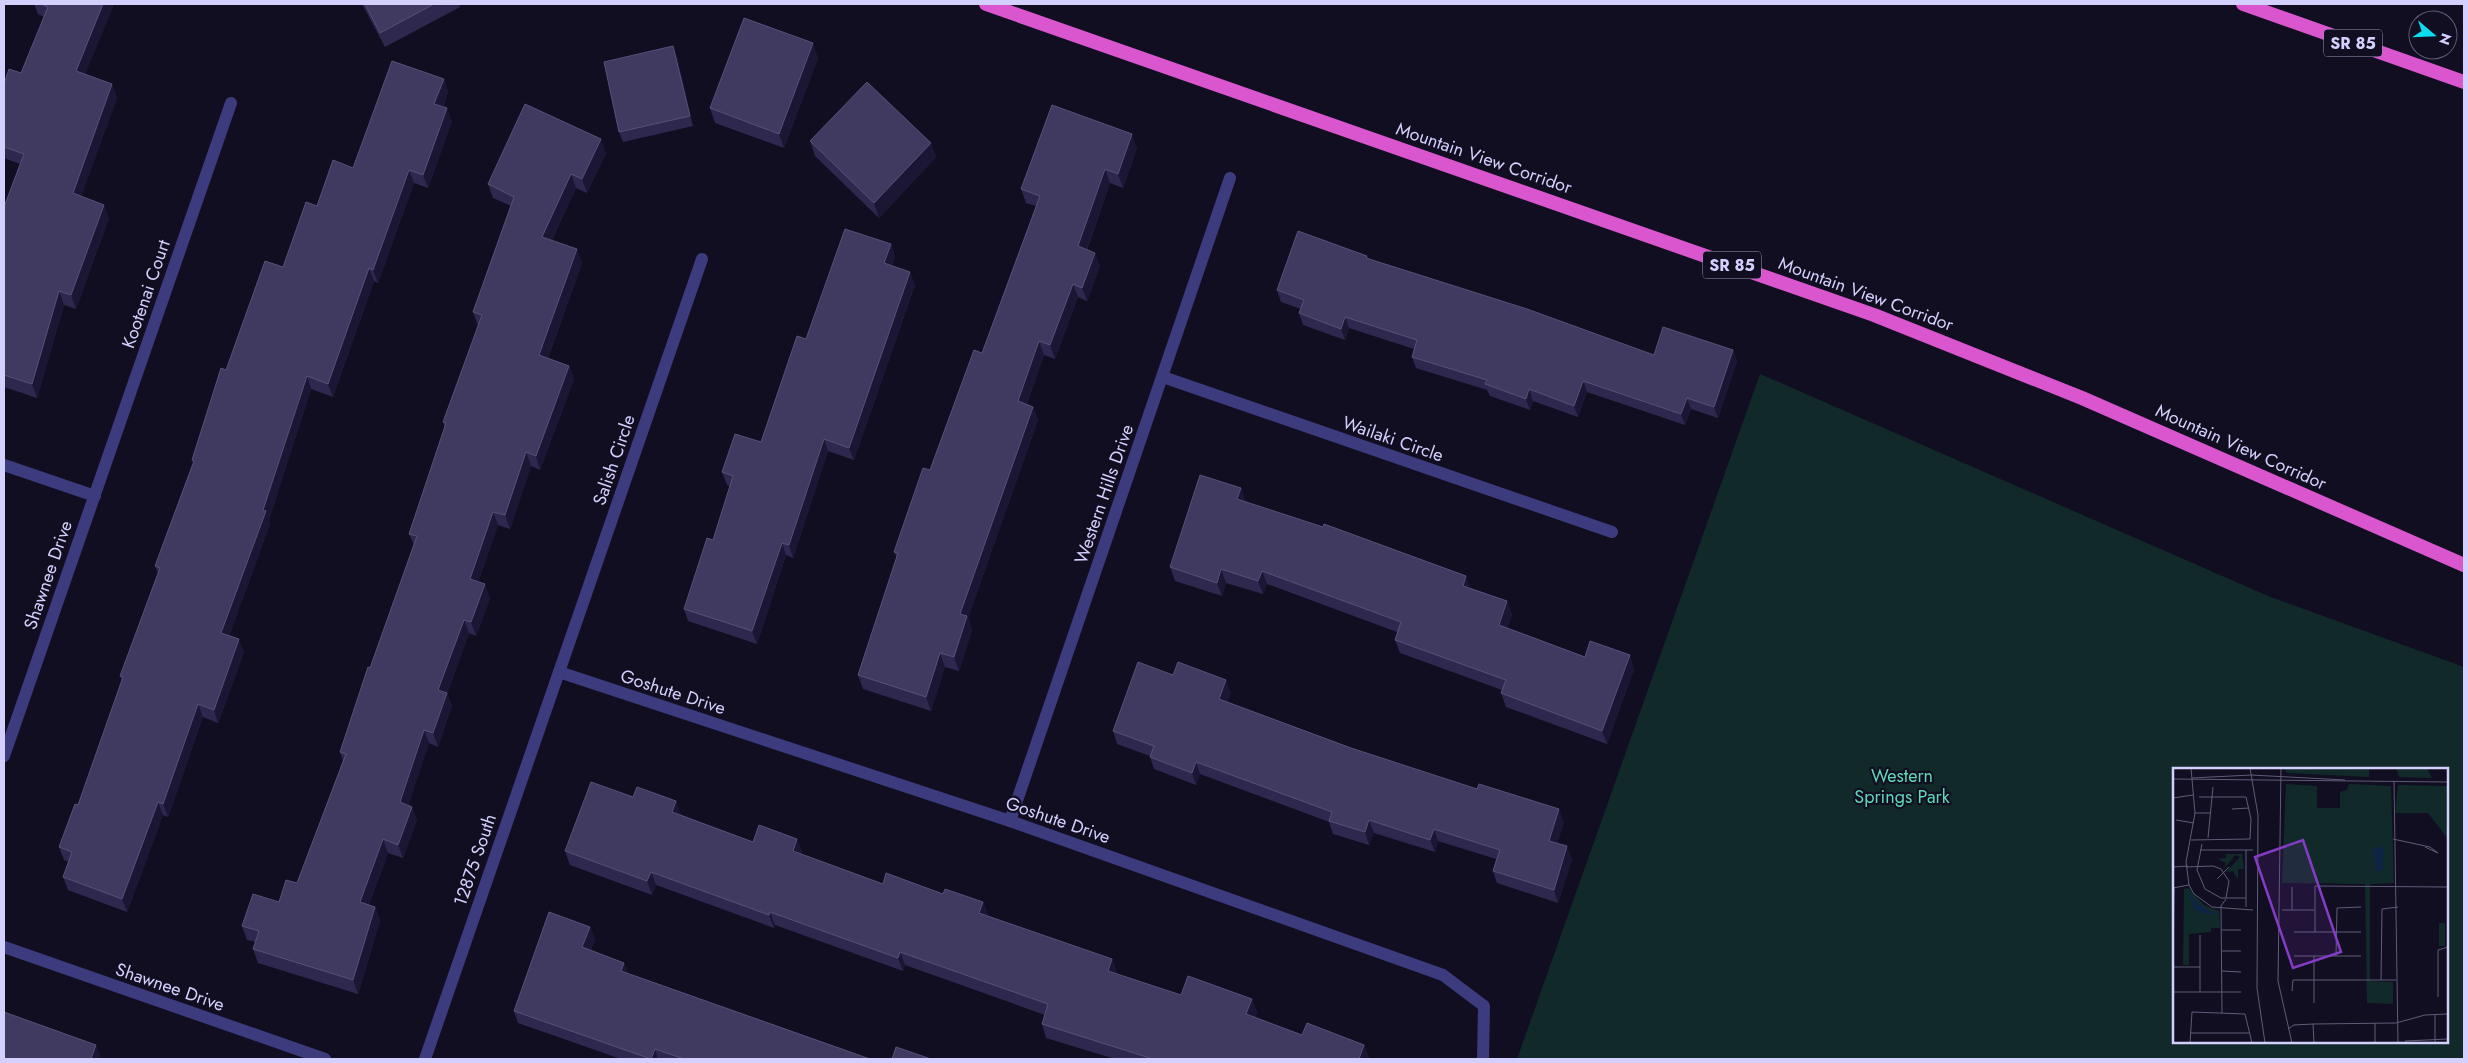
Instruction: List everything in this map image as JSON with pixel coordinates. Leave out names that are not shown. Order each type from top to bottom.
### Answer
[{"type":"highway","name":"Mountain View Corridor","points":[[986,4],[1874,315],[2082,398],[2464,565]]},
{"type":"highway","name":"SR 85","points":[[2243,4],[2464,82]]},
{"type":"street","name":"Kootenai Court","points":[[94,496],[231,103]]},
{"type":"street","name":"Western Hills Drive","points":[[1010,821],[1230,178]]},
{"type":"street","name":"Salish Circle","points":[[559,672],[702,259]]},
{"type":"street","name":"Wailaki Circle","points":[[1163,377],[1612,532]]},
{"type":"street","points":[[4,465],[94,496]]},
{"type":"street","name":"Shawnee Drive","points":[[4,756],[94,496]]},
{"type":"street","name":"Goshute Drive","points":[[559,672],[1010,821],[1443,975],[1484,1006],[1483,1059]]},
{"type":"street","name":"12875 South","points":[[425,1059],[559,672]]},
{"type":"street","name":"Shawnee Drive","points":[[4,947],[325,1059]]},
{"type":"green space","name":"Western Springs Park","points":[[1760,374],[2268,596],[2464,667],[2464,1059],[1517,1059]]},
{"type":"building","points":[[41,4],[103,4],[76,71],[112,84],[73,193],[104,205],[71,295],[59,291],[32,384],[4,375],[4,207],[24,154],[4,147],[4,84],[9,69],[21,73],[48,7]]},
{"type":"building","points":[[365,4],[434,4],[380,33]]},
{"type":"building","points":[[744,18],[813,43],[779,134],[710,108]]},
{"type":"building","points":[[673,46],[690,116],[619,132],[604,62]]},
{"type":"building","points":[[392,61],[444,79],[434,104],[447,108],[423,175],[409,170],[373,270],[369,268],[328,384],[307,376],[263,510],[266,511],[221,633],[239,639],[214,710],[198,704],[163,804],[158,802],[122,899],[63,877],[72,852],[59,847],[75,804],[78,805],[123,677],[120,676],[160,568],[155,566],[194,461],[192,460],[221,368],[226,370],[265,261],[283,267],[306,202],[317,206],[333,160],[353,168]]},
{"type":"building","points":[[867,82],[931,143],[874,203],[810,141]]},
{"type":"building","points":[[525,104],[601,139],[582,179],[571,174],[542,237],[577,249],[539,355],[569,366],[536,456],[526,452],[505,515],[493,512],[470,579],[485,584],[471,622],[464,620],[438,690],[447,693],[433,733],[424,730],[400,802],[412,807],[398,845],[383,839],[360,902],[375,907],[353,980],[253,949],[259,931],[242,926],[253,894],[279,902],[286,880],[297,883],[346,754],[340,752],[368,667],[370,668],[417,536],[409,534],[446,423],[443,422],[482,315],[473,312],[514,197],[488,184]]},
{"type":"building","points":[[1052,105],[1132,134],[1118,174],[1105,169],[1078,246],[1095,253],[1082,288],[1073,284],[1050,345],[1039,341],[1018,401],[1033,407],[960,614],[967,616],[954,657],[940,653],[926,697],[858,675],[898,553],[894,552],[923,468],[930,470],[974,350],[982,353],[1040,196],[1021,189]]},
{"type":"building","points":[[845,229],[891,244],[884,263],[910,272],[849,448],[824,439],[789,545],[782,543],[752,631],[684,609],[707,538],[713,540],[733,476],[722,472],[735,434],[761,442],[797,336],[806,339]]},
{"type":"building","points":[[1298,231],[1367,256],[1366,258],[1527,309],[1654,355],[1663,327],[1733,350],[1714,407],[1687,398],[1681,414],[1583,381],[1574,406],[1529,389],[1526,399],[1485,384],[1487,380],[1412,357],[1417,340],[1345,317],[1341,329],[1299,313],[1304,300],[1277,290]]},
{"type":"building","points":[[1200,475],[1241,488],[1237,499],[1323,527],[1324,524],[1466,576],[1463,586],[1507,601],[1499,625],[1585,657],[1590,641],[1630,655],[1602,731],[1501,693],[1506,680],[1395,640],[1401,622],[1262,571],[1258,581],[1221,569],[1217,583],[1170,567]]},
{"type":"building","points":[[1138,662],[1173,675],[1178,662],[1226,680],[1219,699],[1351,748],[1477,789],[1479,784],[1559,809],[1549,841],[1567,846],[1554,890],[1493,871],[1500,850],[1434,829],[1430,840],[1369,820],[1365,832],[1329,821],[1332,812],[1196,762],[1192,773],[1150,757],[1154,746],[1113,731]]},
{"type":"building","points":[[591,782],[633,797],[637,787],[676,801],[672,812],[753,842],[759,825],[797,839],[793,851],[883,884],[886,873],[943,894],[945,889],[983,902],[979,913],[1112,959],[1108,971],[1181,995],[1188,976],[1252,999],[1246,1014],[1302,1035],[1307,1023],[1364,1045],[1359,1059],[1153,1059],[1042,1024],[1048,1004],[900,952],[898,958],[770,912],[769,915],[651,872],[647,881],[565,851]]},
{"type":"building","points":[[549,912],[590,927],[582,947],[624,963],[621,971],[870,1059],[684,1059],[655,1049],[651,1059],[514,1011]]},
{"type":"building","points":[[4,1012],[96,1045],[91,1059],[4,1059]]},
{"type":"building","points":[[896,1047],[931,1059],[892,1059]]}]
